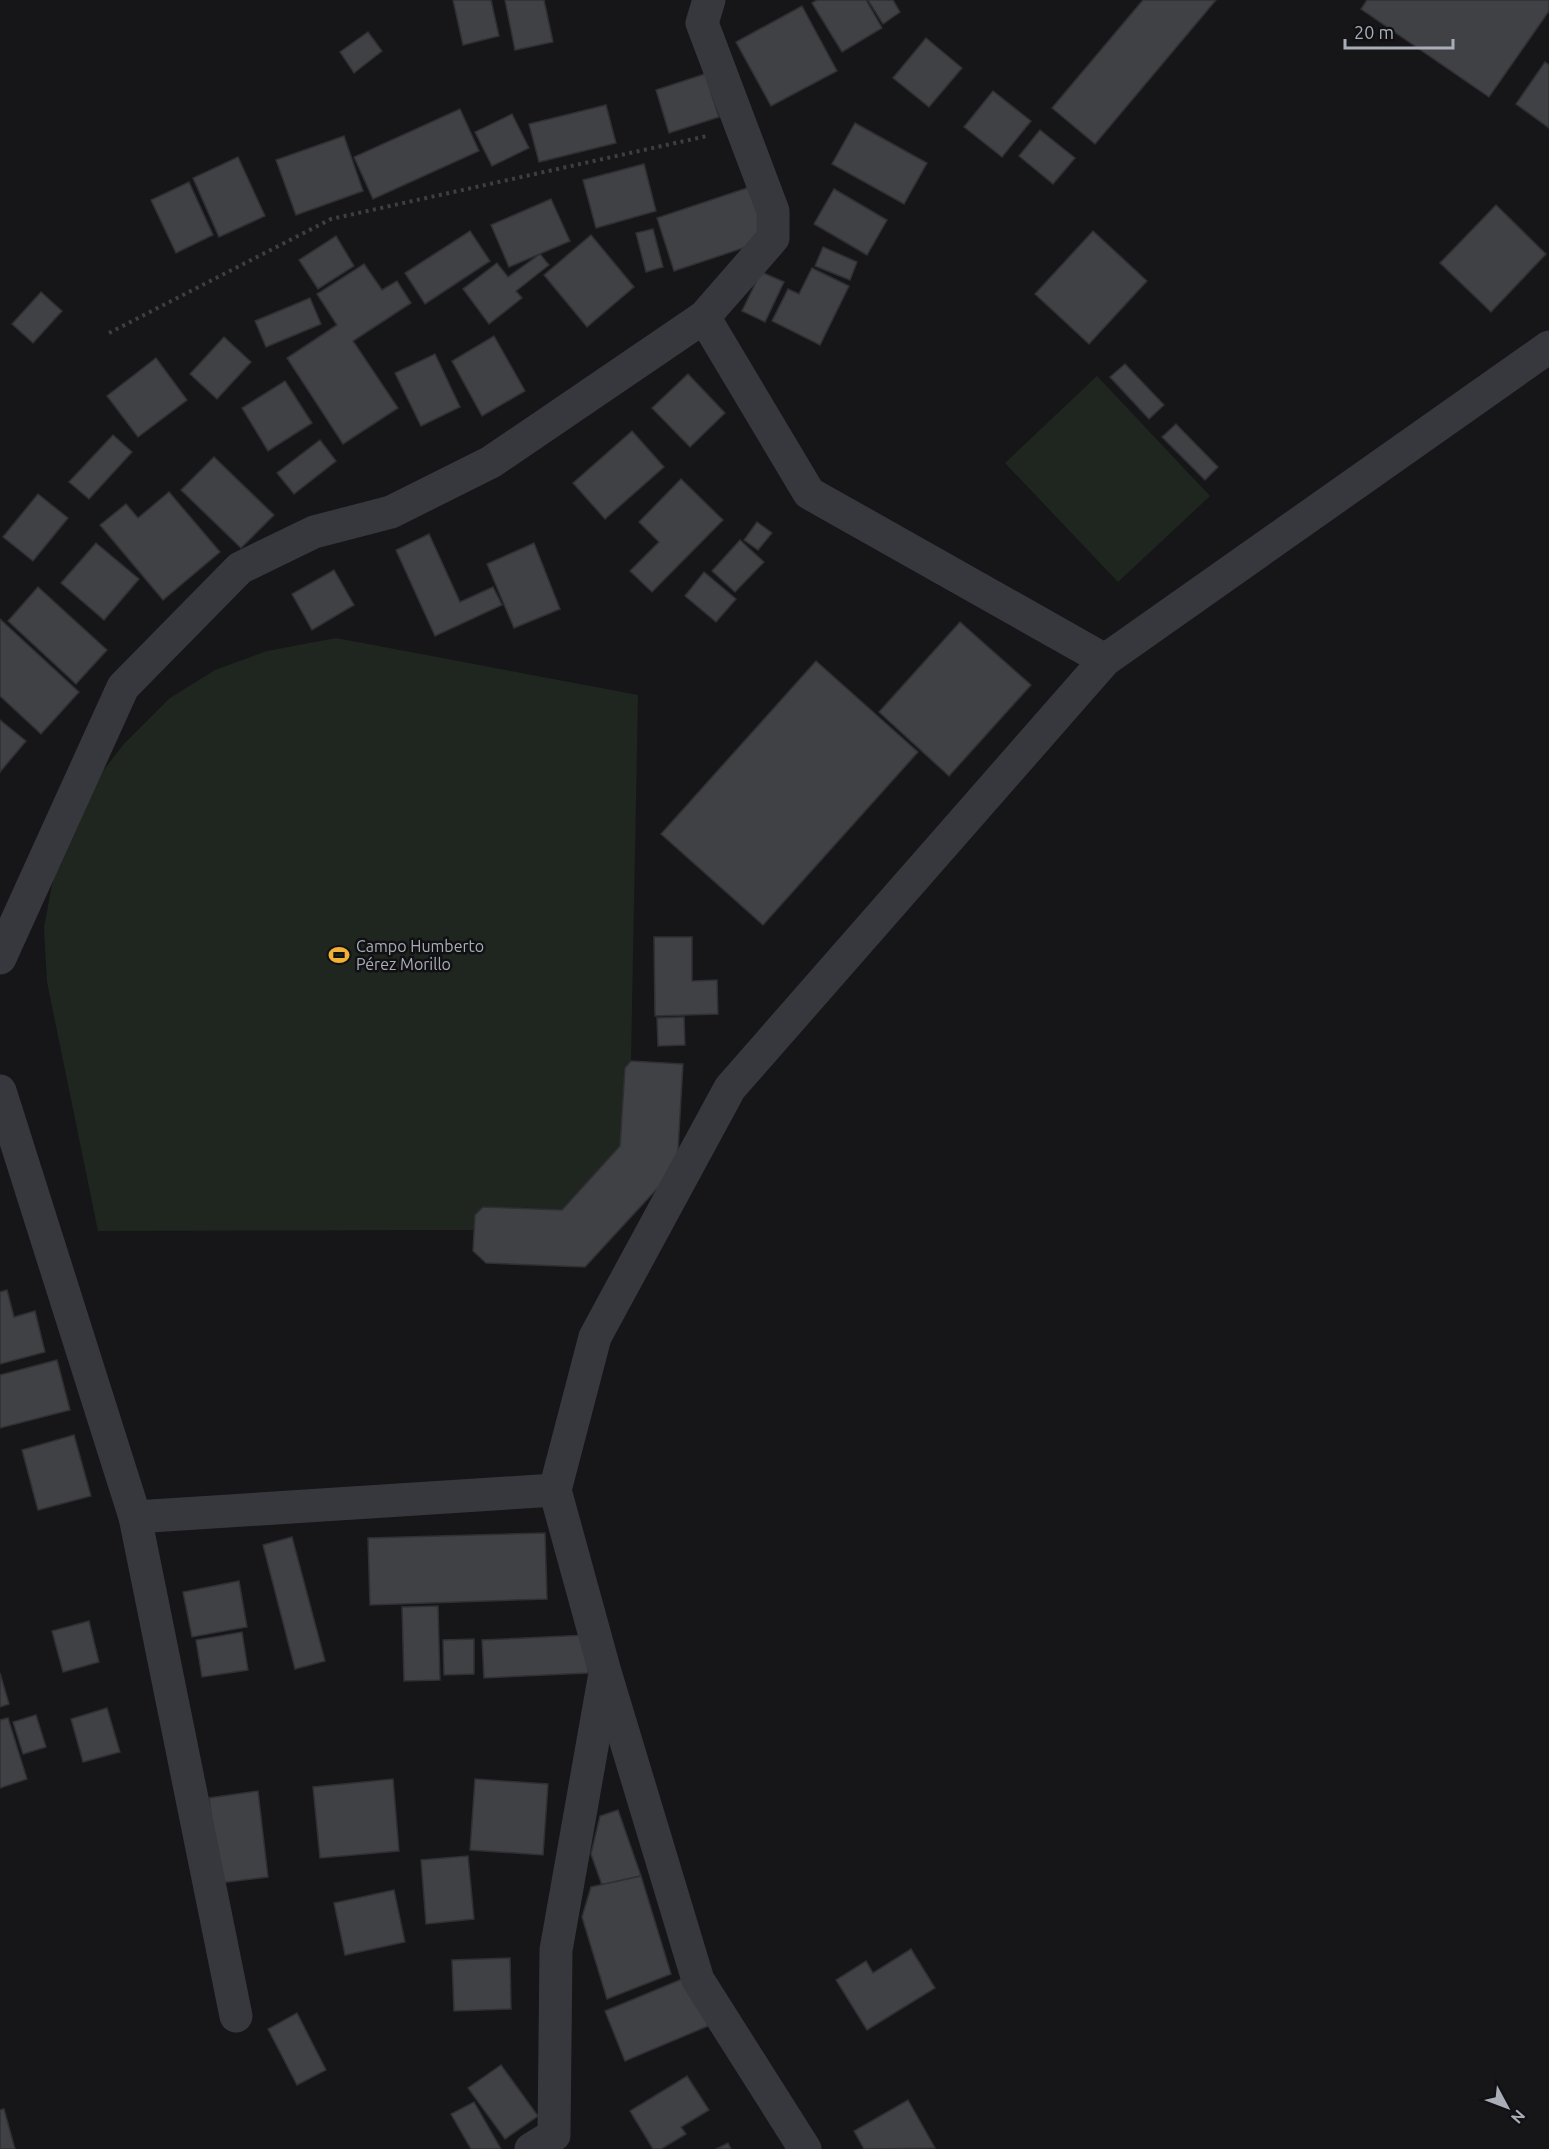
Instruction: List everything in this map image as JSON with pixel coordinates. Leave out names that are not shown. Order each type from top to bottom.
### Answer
[{"type":"street","points":[[0,958],[123,687],[240,568],[314,532],[391,512],[491,462],[704,317],[773,238],[773,211],[702,23],[709,0]]},
{"type":"street","points":[[704,317],[809,493],[1105,660]]},
{"type":"street","points":[[806,2149],[698,1980],[605,1672],[555,1490],[595,1336],[730,1088],[1105,660],[1549,347]]},
{"type":"street","points":[[0,1091],[135,1517],[236,2016]]},
{"type":"street","points":[[135,1517],[555,1490]]},
{"type":"street","points":[[549,2145],[556,1950],[605,1672]]},
{"type":"path","points":[[109,333],[331,219],[658,149],[742,127]]},
{"type":"shaded area","points":[[1097,376],[1210,496],[1118,582],[1005,463]]},
{"type":"shaded area","name":"Campo Humberto Pérez Morillo","points":[[336,638],[638,695],[631,1061],[620,1146],[562,1210],[483,1207],[475,1215],[475,1230],[98,1231],[47,982],[44,928],[53,879],[95,781],[123,745],[170,698],[215,670],[267,651]]},
{"type":"building","points":[[453,0],[491,0],[499,36],[463,45]]},
{"type":"building","points":[[505,0],[544,0],[553,42],[515,50]]},
{"type":"building","points":[[817,0],[866,0],[882,28],[842,52],[812,3]]},
{"type":"building","points":[[868,0],[893,0],[900,12],[883,24]]},
{"type":"building","points":[[1143,0],[1216,0],[1095,144],[1052,108]]},
{"type":"building","points":[[1367,0],[1549,0],[1549,11],[1489,97],[1361,9]]},
{"type":"building","points":[[802,6],[837,71],[771,106],[736,42]]},
{"type":"building","points":[[368,32],[382,51],[354,73],[340,52]]},
{"type":"building","points":[[926,38],[962,68],[929,107],[893,78]]},
{"type":"building","points":[[1545,62],[1549,65],[1549,128],[1516,104]]},
{"type":"building","points":[[705,74],[719,117],[669,133],[656,90]]},
{"type":"building","points":[[993,91],[1031,121],[1002,157],[964,127]]},
{"type":"building","points":[[606,105],[616,143],[539,162],[529,124]]},
{"type":"building","points":[[460,109],[479,151],[373,199],[354,157]]},
{"type":"building","points":[[512,114],[529,148],[492,166],[475,132]]},
{"type":"building","points":[[855,123],[927,163],[904,204],[832,164]]},
{"type":"building","points":[[1040,130],[1075,158],[1053,184],[1019,156]]},
{"type":"building","points":[[344,136],[363,191],[296,215],[276,160]]},
{"type":"building","points":[[238,157],[265,216],[219,237],[193,178]]},
{"type":"building","points":[[644,164],[656,211],[596,228],[583,180]]},
{"type":"building","points":[[189,182],[213,235],[176,253],[151,200]]},
{"type":"building","points":[[750,187],[767,240],[674,271],[657,218]]},
{"type":"building","points":[[834,189],[887,220],[867,255],[814,224]]},
{"type":"building","points":[[551,199],[570,241],[509,267],[491,225]]},
{"type":"building","points":[[1496,205],[1546,254],[1491,312],[1440,263]]},
{"type":"building","points":[[653,229],[663,267],[646,272],[636,233]]},
{"type":"building","points":[[470,231],[490,261],[425,304],[405,273]]},
{"type":"building","points":[[1093,231],[1147,281],[1089,344],[1035,294]]},
{"type":"building","points":[[591,235],[634,287],[587,327],[544,275]]},
{"type":"building","points":[[336,236],[354,266],[318,289],[299,260]]},
{"type":"building","points":[[823,247],[857,262],[850,280],[815,266]]},
{"type":"building","points":[[540,254],[549,265],[516,291],[522,298],[489,324],[463,289],[497,263],[508,277]]},
{"type":"building","points":[[364,264],[382,290],[397,281],[411,303],[353,341],[398,408],[343,444],[287,358],[337,325],[317,294]]},
{"type":"building","points":[[812,268],[849,286],[820,345],[772,321],[788,289],[799,294]]},
{"type":"building","points":[[761,272],[784,282],[765,322],[742,311]]},
{"type":"building","points":[[41,292],[62,311],[33,343],[12,324]]},
{"type":"building","points":[[310,298],[321,324],[266,347],[255,321]]},
{"type":"building","points":[[494,336],[525,391],[482,416],[452,361]]},
{"type":"building","points":[[224,337],[251,362],[217,399],[190,374]]},
{"type":"building","points":[[435,354],[460,407],[421,426],[395,373]]},
{"type":"building","points":[[156,358],[187,400],[138,437],[107,396]]},
{"type":"building","points":[[1125,364],[1164,405],[1149,419],[1110,377]]},
{"type":"building","points":[[688,374],[725,413],[690,447],[652,408]]},
{"type":"building","points":[[285,381],[312,423],[268,451],[242,408]]},
{"type":"building","points":[[1176,424],[1218,467],[1205,480],[1162,437]]},
{"type":"building","points":[[632,431],[664,467],[605,519],[573,483]]},
{"type":"building","points":[[113,435],[132,452],[89,499],[69,482]]},
{"type":"building","points":[[320,440],[336,461],[294,494],[277,473]]},
{"type":"building","points":[[214,457],[274,515],[241,548],[181,490]]},
{"type":"building","points":[[681,479],[723,520],[652,592],[630,571],[659,542],[639,522]]},
{"type":"building","points":[[169,492],[220,552],[163,600],[100,525],[126,504],[138,518]]},
{"type":"building","points":[[38,494],[68,518],[33,561],[3,537]]},
{"type":"building","points":[[757,522],[772,533],[758,550],[744,540]]},
{"type":"building","points":[[429,534],[460,602],[493,587],[502,605],[435,636],[396,550]]},
{"type":"building","points":[[740,540],[764,562],[735,592],[712,571]]},
{"type":"building","points":[[96,543],[139,579],[104,620],[61,583]]},
{"type":"building","points":[[534,543],[560,609],[514,628],[487,564]]},
{"type":"building","points":[[334,570],[354,605],[312,630],[292,594]]},
{"type":"building","points":[[704,572],[736,599],[716,622],[685,596]]},
{"type":"building","points":[[38,587],[107,650],[76,684],[8,621]]},
{"type":"building","points":[[0,619],[79,692],[41,734],[0,696]]},
{"type":"building","points":[[960,622],[1031,685],[949,776],[879,712]]},
{"type":"building","points":[[816,661],[918,752],[763,925],[661,834]]},
{"type":"building","points":[[0,720],[26,741],[0,772]]},
{"type":"building","points":[[654,937],[692,937],[692,981],[717,980],[718,1014],[655,1016]]},
{"type":"building","points":[[684,1017],[685,1045],[658,1046],[657,1018]]},
{"type":"building","points":[[631,1061],[683,1064],[677,1167],[585,1267],[486,1263],[473,1251],[475,1215],[483,1207],[562,1210],[620,1146],[625,1068]]},
{"type":"building","points":[[7,1290],[14,1317],[35,1311],[45,1352],[0,1364],[0,1292]]},
{"type":"building","points":[[57,1360],[70,1410],[0,1428],[0,1375]]},
{"type":"building","points":[[74,1435],[91,1496],[38,1510],[22,1450]]},
{"type":"building","points":[[545,1533],[547,1599],[370,1605],[368,1538]]},
{"type":"building","points":[[292,1537],[325,1661],[295,1669],[263,1545]]},
{"type":"building","points":[[239,1581],[247,1627],[192,1637],[183,1592]]},
{"type":"building","points":[[438,1606],[440,1680],[404,1681],[402,1607]]},
{"type":"building","points":[[89,1621],[99,1662],[63,1672],[52,1631]]},
{"type":"building","points":[[242,1632],[248,1670],[202,1677],[196,1640]]},
{"type":"building","points":[[587,1635],[588,1673],[484,1678],[482,1640]]},
{"type":"building","points":[[474,1639],[474,1674],[444,1675],[443,1640]]},
{"type":"building","points":[[0,1673],[9,1704],[0,1707]]},
{"type":"building","points":[[107,1708],[120,1752],[83,1762],[71,1719]]},
{"type":"building","points":[[36,1715],[46,1747],[23,1754],[13,1722]]},
{"type":"building","points":[[8,1718],[27,1779],[0,1788],[0,1720]]},
{"type":"building","points":[[393,1779],[399,1851],[320,1858],[313,1787]]},
{"type":"building","points":[[475,1779],[548,1784],[543,1855],[470,1850]]},
{"type":"building","points":[[258,1791],[268,1877],[220,1883],[209,1798]]},
{"type":"building","points":[[618,1810],[641,1876],[602,1885],[591,1854],[600,1816]]},
{"type":"building","points":[[468,1856],[474,1919],[426,1924],[421,1860]]},
{"type":"building","points":[[641,1876],[671,1974],[607,1999],[582,1917],[591,1887]]},
{"type":"building","points":[[394,1890],[405,1942],[345,1955],[334,1903]]},
{"type":"building","points":[[911,1949],[935,1988],[867,2030],[836,1980],[866,1961],[873,1973]]},
{"type":"building","points":[[510,1958],[511,2009],[454,2011],[452,1960]]},
{"type":"building","points":[[687,1977],[708,2026],[625,2061],[605,2011]]},
{"type":"building","points":[[297,2013],[326,2070],[297,2085],[268,2029]]},
{"type":"building","points":[[501,2065],[538,2116],[505,2139],[468,2088]]},
{"type":"building","points":[[687,2076],[709,2110],[681,2127],[686,2134],[661,2149],[653,2149],[630,2111]]},
{"type":"building","points":[[908,2100],[935,2148],[864,2149],[854,2131]]},
{"type":"building","points":[[474,2102],[501,2149],[471,2149],[451,2114]]},
{"type":"building","points":[[4,2109],[15,2149],[0,2149],[0,2110]]},
{"type":"building","points":[[728,2143],[731,2149],[716,2149]]},
{"type":"place","name":"Campo Humberto Pérez Morillo","points":[[339,955]]}]
